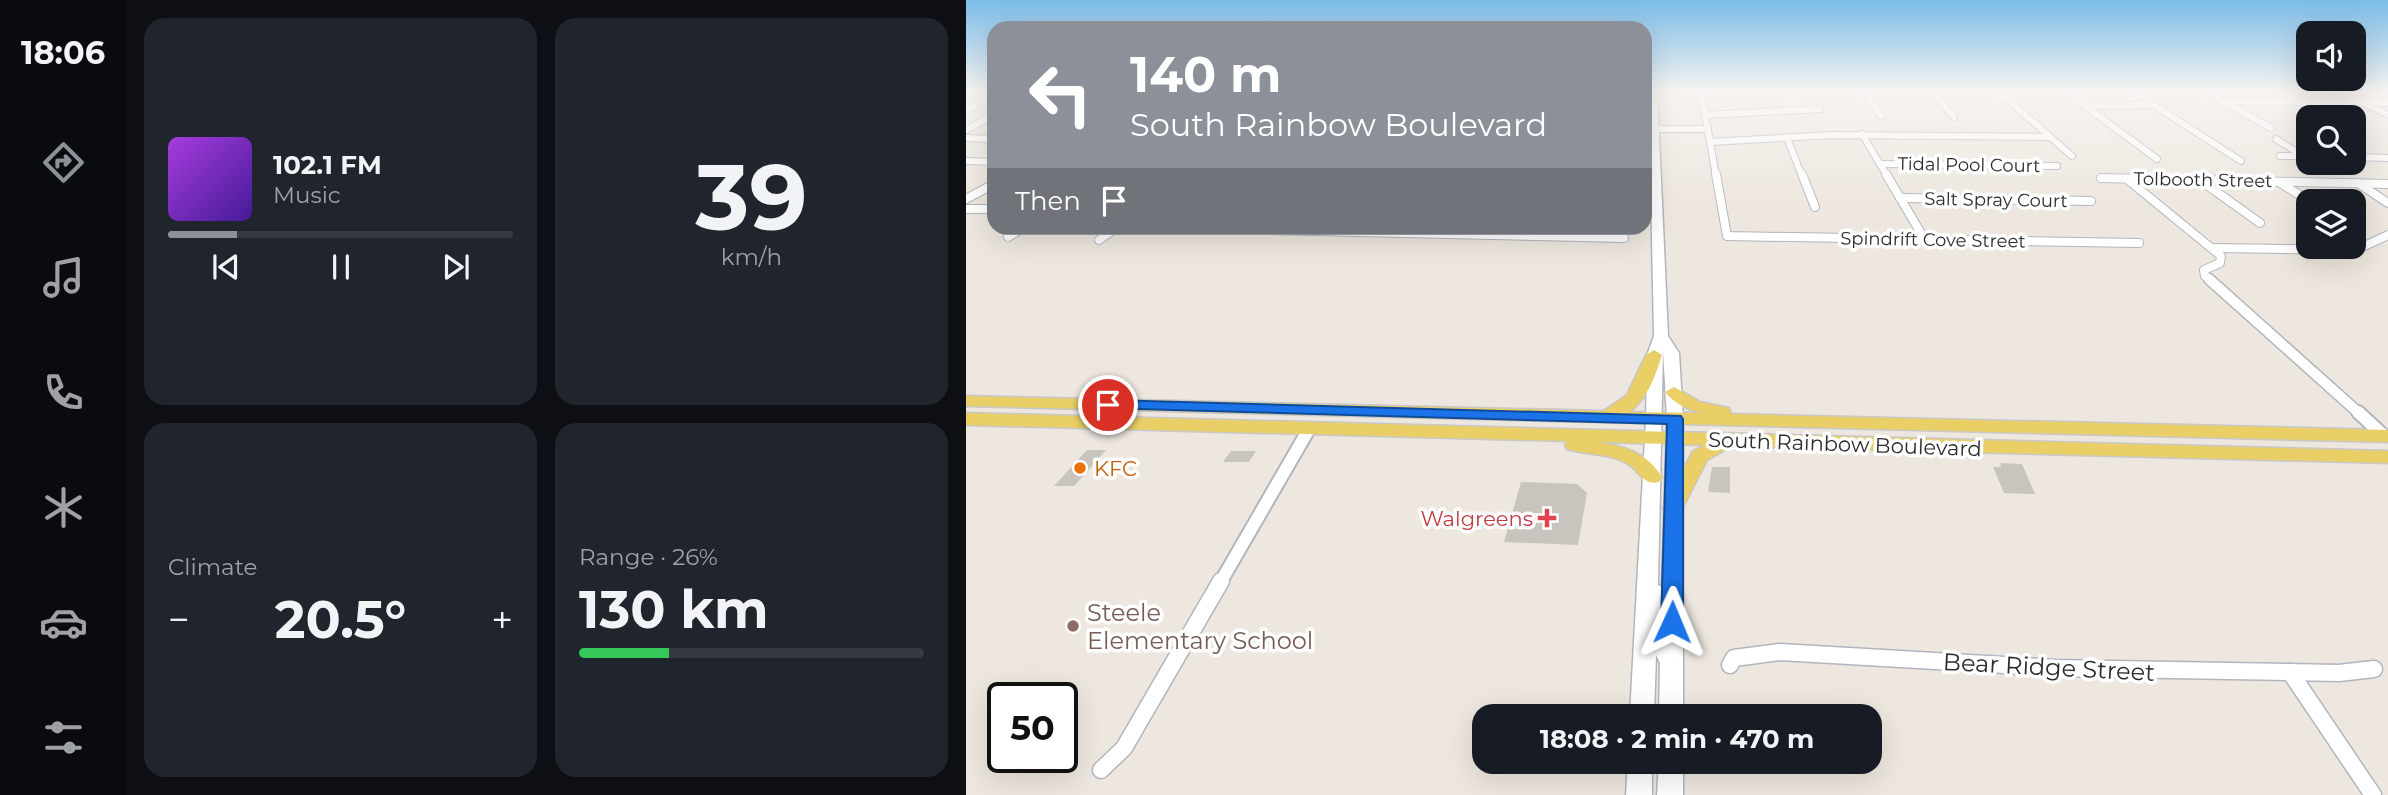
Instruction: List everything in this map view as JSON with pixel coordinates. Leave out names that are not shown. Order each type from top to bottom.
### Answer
[{"type":"main road","points":[[1606,418],[1623,410],[1637,397],[1645,383],[1661,335],[1652,166]]},
{"type":"main road","points":[[1661,335],[1672,353],[1675,419],[1671,704]]},
{"type":"main road","points":[[1643,704],[1654,355]]},
{"type":"main road","points":[[1674,392],[1694,406],[1749,421]]},
{"type":"main road","name":"South Rainbow Boulevard","points":[[966,401],[2386,435]]},
{"type":"main road","points":[[966,419],[988,412],[1023,412],[1057,404]]},
{"type":"main road","points":[[1219,427],[1254,419],[1294,419],[1318,409]]},
{"type":"main road","points":[[1309,429],[1327,422],[1375,421],[1413,412]]},
{"type":"main road","name":"South Rainbow Boulevard","points":[[966,419],[1728,442],[2388,457]]},
{"type":"main road","points":[[1943,447],[1978,439],[2054,437],[2062,429]]},
{"type":"main road","points":[[2085,450],[2096,440],[2138,440],[2176,432]]},
{"type":"main road","points":[[1515,434],[1631,457],[1643,464],[1652,477]]},
{"type":"main road","points":[[2323,456],[2337,446],[2381,446],[2386,435]]},
{"type":"main road","points":[[1673,508],[1700,456],[1728,442]]},
{"type":"main road","points":[[1648,591],[1658,594],[1661,642],[1671,668]]},
{"type":"main road","points":[[1639,795],[1640,774]]},
{"type":"main road","points":[[1670,795],[1671,774]]},
{"type":"street","points":[[2040,128],[2072,156]]},
{"type":"street","points":[[2115,128],[2157,159]]},
{"type":"street","points":[[2189,128],[2241,161]]},
{"type":"street","points":[[1652,129],[1708,129],[1711,142],[1862,134],[2050,137]]},
{"type":"street","points":[[1862,134],[1925,240]]},
{"type":"street","points":[[966,138],[987,138]]},
{"type":"street","points":[[1787,138],[1815,207]]},
{"type":"street","points":[[2276,139],[2296,150]]},
{"type":"street","name":"Spindrift Cove Street","points":[[1711,142],[1727,236],[2139,243]]},
{"type":"street","points":[[2280,156],[2296,156]]},
{"type":"street","points":[[2366,157],[2388,158]]},
{"type":"street","points":[[966,162],[987,162]]},
{"type":"street","name":"Tidal Pool Court","points":[[1880,164],[2057,166]]},
{"type":"street","name":"Tolbooth Street","points":[[2101,178],[2388,184]]},
{"type":"street","points":[[2127,179],[2221,256],[2220,263],[2204,270],[2205,276],[2386,435]]},
{"type":"street","points":[[2200,180],[2260,223]]},
{"type":"street","points":[[2278,182],[2296,193]]},
{"type":"street","points":[[2358,183],[2388,203]]},
{"type":"street","points":[[966,199],[987,188]]},
{"type":"street","name":"Salt Spray Court","points":[[1900,198],[2091,201]]},
{"type":"street","points":[[966,209],[987,209]]},
{"type":"street","points":[[1099,240],[1106,235]]},
{"type":"street","points":[[1540,235],[1624,238]]},
{"type":"street","points":[[2213,248],[2356,250],[2388,235]]},
{"type":"street","points":[[1101,770],[1124,748],[1309,429]]},
{"type":"street","name":"Bear Ridge Street","points":[[1730,665],[1734,658],[1771,652],[1854,654],[2099,671],[2374,670]]},
{"type":"street","points":[[2290,672],[2373,795]]},
{"type":"building","name":"KFC","points":[[1087,450],[1106,450],[1074,486],[1054,486]]},
{"type":"building","points":[[1231,451],[1256,451],[1249,462],[1223,462]]},
{"type":"building","points":[[2000,463],[2022,464],[2035,494],[2004,493],[1993,467],[2001,467]]},
{"type":"building","points":[[1712,467],[1730,467],[1730,493],[1708,492]]},
{"type":"building","name":"Walgreens","points":[[1521,482],[1577,484],[1587,493],[1578,545],[1504,542]]},
{"type":"place","name":"KFC","points":[[1080,468]]},
{"type":"place","name":"Walgreens","points":[[1547,518]]},
{"type":"place","name":"Steele Elementary School","points":[[1073,626]]},
{"type":"route","points":[[1108,405],[1675,419],[1672,622]]}]
